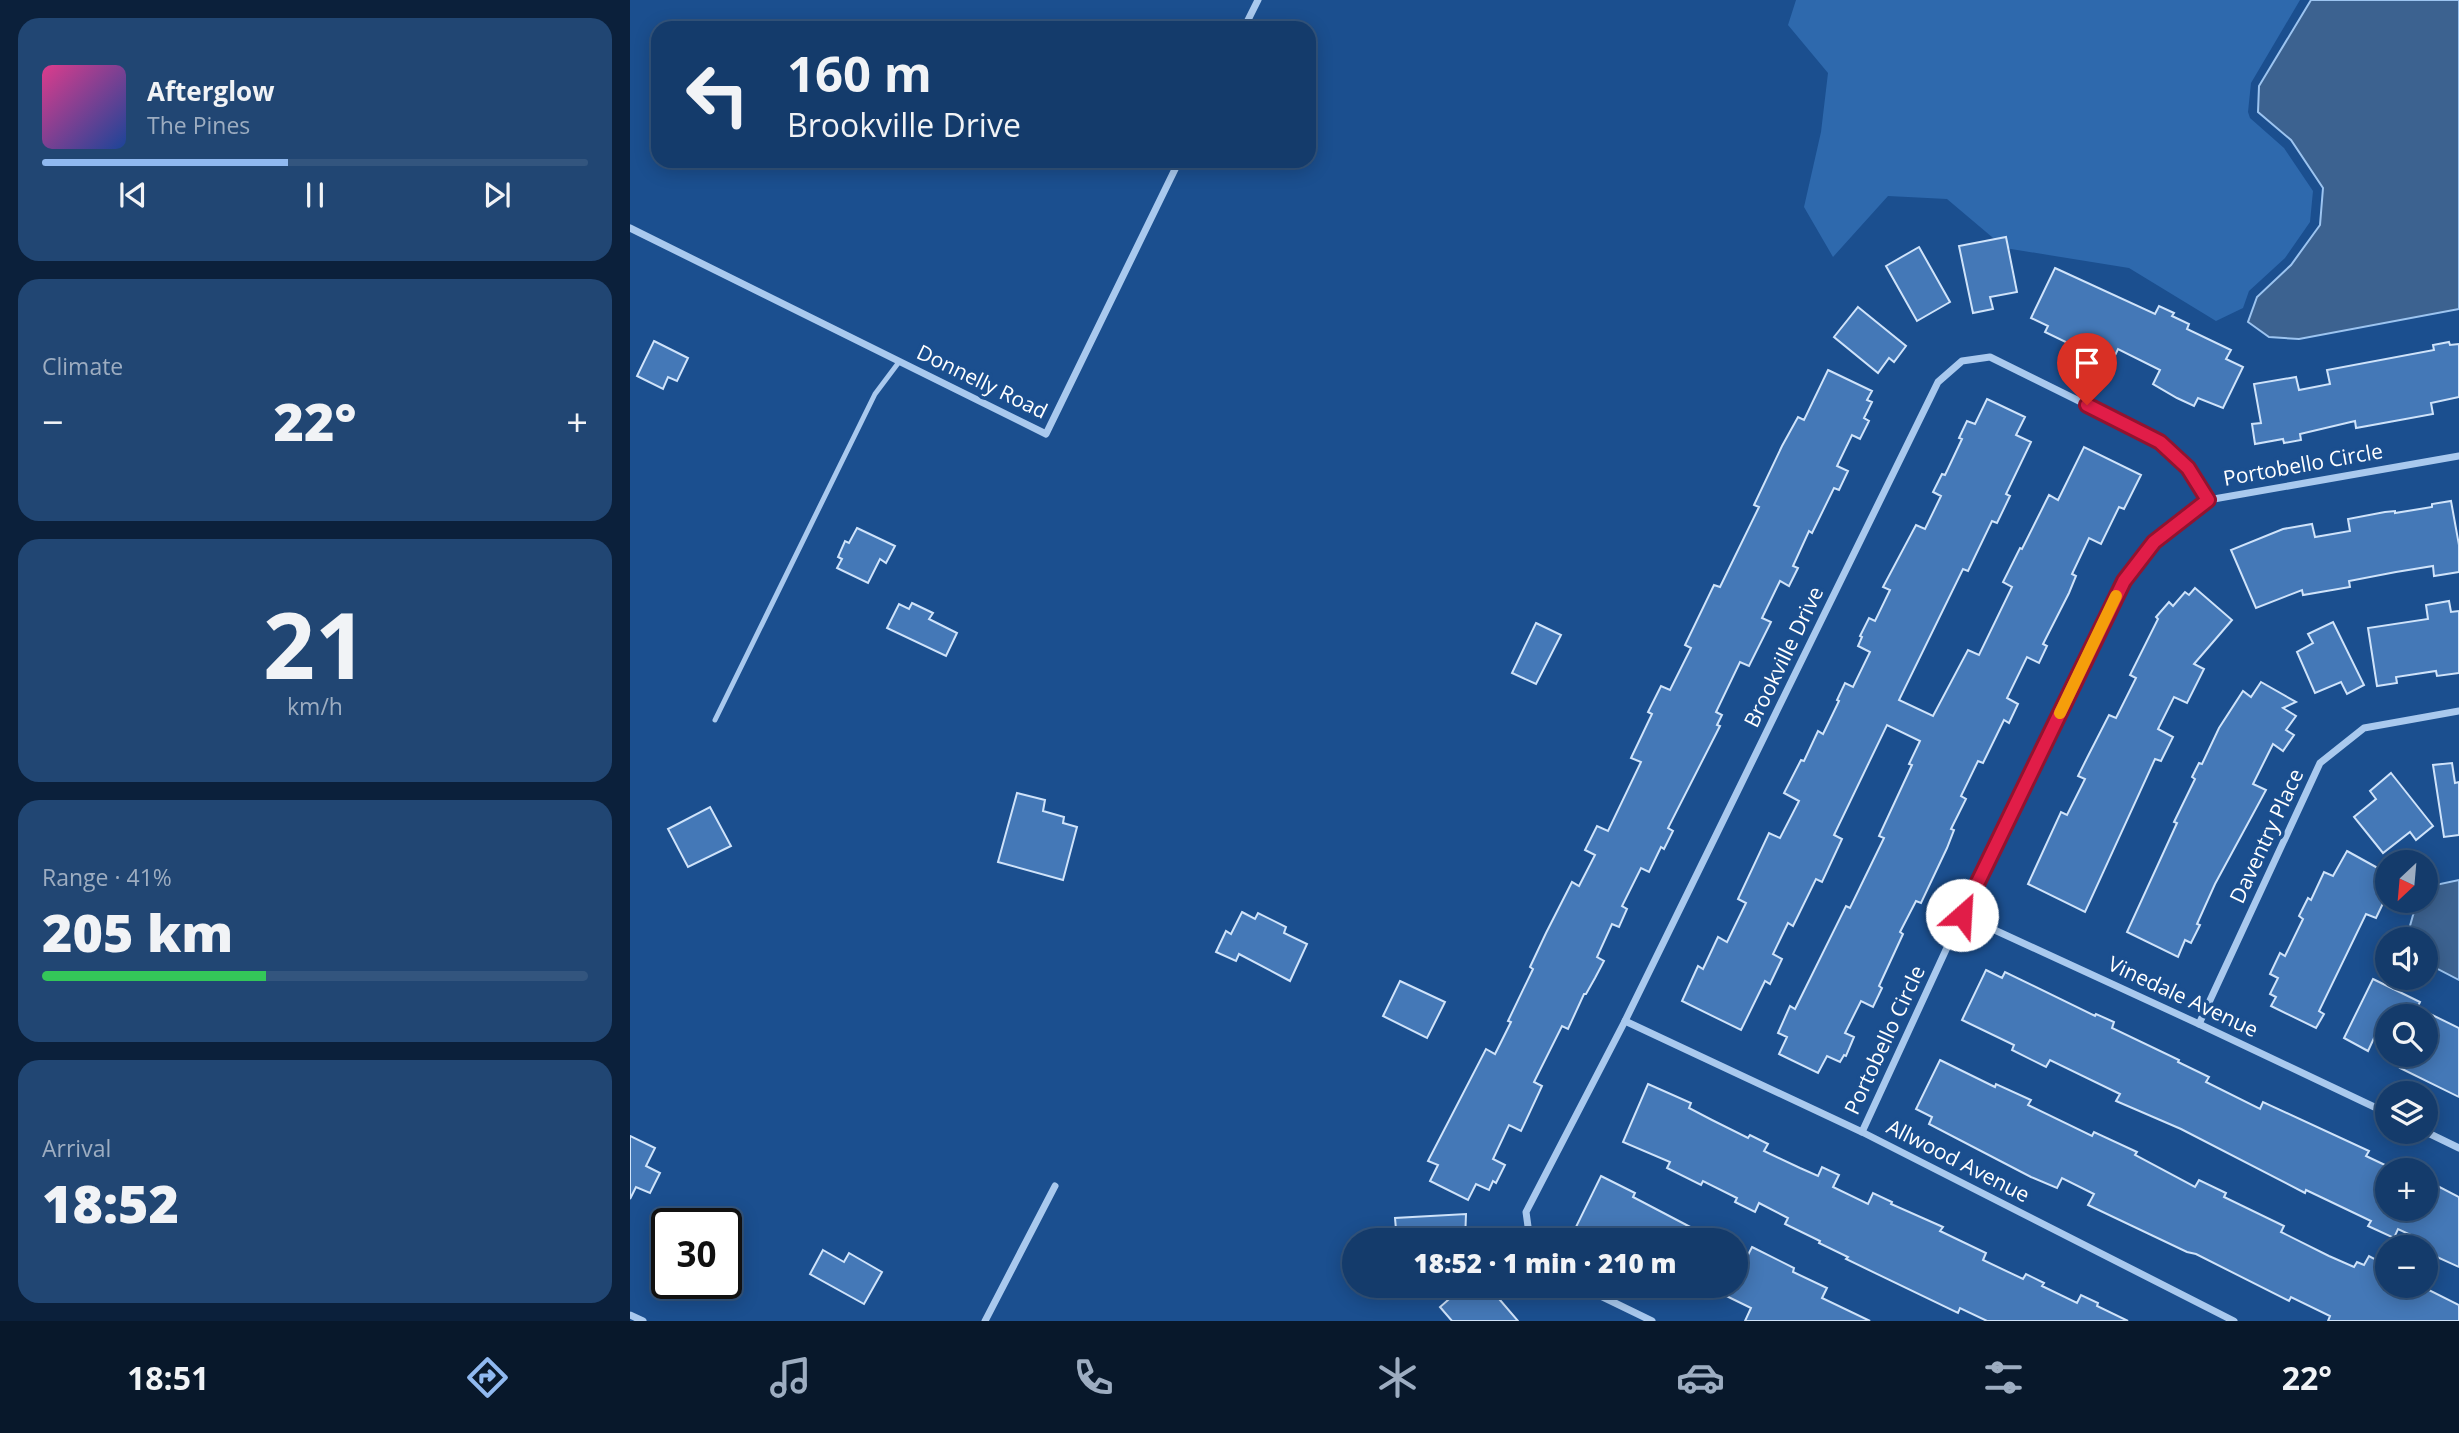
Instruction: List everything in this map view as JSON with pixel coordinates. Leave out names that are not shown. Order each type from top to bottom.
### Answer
[{"type":"street","points":[[1248,21],[1258,0]]},
{"type":"street","name":"Donnelly Road","points":[[630,228],[1046,435],[1176,168]]},
{"type":"street","name":"Brookville Drive","points":[[1528,1228],[1526,1212],[1625,1021],[1938,383],[1962,360],[1990,357],[2160,442],[2188,468],[2208,500]]},
{"type":"street","name":"Portobello Circle","points":[[1862,1132],[1962,915],[2124,581],[2154,542],[2208,500],[2459,456]]},
{"type":"street","name":"Daventry Place","points":[[2199,1024],[2320,763],[2364,728],[2459,711]]},
{"type":"street","name":"Vinedale Avenue","points":[[1962,915],[2375,1108]]},
{"type":"street","name":"Allwood Avenue","points":[[1625,1021],[1862,1132],[2234,1321]]},
{"type":"street","points":[[2438,1138],[2459,1148]]},
{"type":"street","points":[[985,1321],[1055,1186]]},
{"type":"street","points":[[1605,1298],[1652,1321]]},
{"type":"street","points":[[630,1315],[643,1321]]},
{"type":"lane","points":[[715,720],[875,394],[899,362]]},
{"type":"shaded area","points":[[1796,0],[2300,0],[2251,83],[2248,112],[2250,118],[2284,148],[2313,191],[2310,222],[2285,258],[2249,291],[2243,308],[2216,321],[2129,268],[2005,248],[1947,199],[1888,196],[1833,257],[1804,207],[1821,132],[1828,73],[1788,25]]},
{"type":"shaded area","points":[[2311,0],[2459,0],[2459,309],[2299,339],[2269,337],[2248,322],[2257,297],[2291,265],[2320,225],[2323,188],[2291,140],[2258,112],[2259,86]]},
{"type":"shaded area","points":[[2459,880],[2459,980],[2438,969],[2438,927],[2410,927],[2413,914],[2438,914],[2438,884]]},
{"type":"building","points":[[2006,237],[2017,292],[1990,297],[1993,309],[1973,313],[1959,246]]},
{"type":"building","points":[[1919,247],[1950,302],[1917,321],[1886,266]]},
{"type":"building","points":[[2055,268],[2155,314],[2159,306],[2189,324],[2187,329],[2231,350],[2226,359],[2243,367],[2223,408],[2198,398],[2194,406],[2177,398],[2153,384],[2160,370],[2118,349],[2111,364],[2045,332],[2048,326],[2031,318]]},
{"type":"building","points":[[1858,307],[1906,346],[1894,362],[1889,358],[1878,373],[1834,337]]},
{"type":"building","points":[[654,341],[688,358],[677,381],[668,377],[663,389],[637,376]]},
{"type":"building","points":[[2449,342],[2450,345],[2459,344],[2459,397],[2431,403],[2433,414],[2356,428],[2355,421],[2300,434],[2301,440],[2284,443],[2283,439],[2255,444],[2252,424],[2261,423],[2254,384],[2296,377],[2299,390],[2330,384],[2327,370],[2434,350],[2433,345]]},
{"type":"building","points":[[1828,370],[1872,391],[1867,400],[1872,402],[1864,418],[1869,421],[1860,439],[1852,435],[1837,466],[1848,471],[1839,490],[1834,488],[1812,533],[1809,531],[1793,566],[1798,568],[1789,586],[1780,581],[1762,618],[1771,622],[1749,666],[1740,662],[1716,712],[1722,715],[1717,725],[1720,726],[1668,828],[1673,831],[1664,849],[1661,847],[1649,872],[1641,868],[1622,906],[1627,909],[1619,927],[1612,924],[1597,957],[1604,961],[1584,994],[1568,1029],[1562,1026],[1534,1082],[1542,1086],[1521,1131],[1509,1125],[1493,1159],[1505,1165],[1496,1183],[1493,1181],[1489,1190],[1476,1184],[1468,1200],[1430,1181],[1438,1165],[1428,1161],[1486,1049],[1495,1054],[1511,1022],[1508,1021],[1533,969],[1530,967],[1546,933],[1572,882],[1579,886],[1595,855],[1585,850],[1597,826],[1608,831],[1641,762],[1631,758],[1652,714],[1648,712],[1661,686],[1670,690],[1691,648],[1685,645],[1714,585],[1720,587],[1759,507],[1754,505],[1782,446],[1798,417],[1804,420]]},
{"type":"building","points":[[1987,399],[2025,417],[2016,435],[2031,442],[2006,494],[2010,496],[1997,523],[1992,521],[1968,571],[1963,569],[1899,700],[1933,716],[1968,650],[1979,655],[2012,587],[2003,582],[2020,548],[2022,549],[2049,495],[2058,500],[2084,447],[2141,475],[2124,509],[2119,507],[2101,544],[2089,538],[2072,574],[2076,576],[2069,593],[2043,644],[2047,646],[2039,663],[2027,657],[2007,698],[2018,704],[2009,723],[2004,720],[1983,763],[1978,761],[1961,796],[1966,799],[1951,829],[1954,830],[1947,848],[1921,903],[1916,901],[1900,932],[1903,934],[1879,986],[1882,988],[1873,1007],[1861,1001],[1845,1033],[1854,1037],[1846,1056],[1844,1055],[1840,1062],[1827,1056],[1818,1073],[1779,1054],[1787,1037],[1778,1033],[1790,1006],[1795,1009],[1846,906],[1850,908],[1884,838],[1879,836],[1912,765],[1909,764],[1920,741],[1887,725],[1834,835],[1842,839],[1822,882],[1816,879],[1793,926],[1788,923],[1773,954],[1782,959],[1770,984],[1765,981],[1741,1030],[1682,1001],[1698,966],[1703,969],[1718,937],[1727,942],[1746,903],[1738,899],[1769,833],[1780,838],[1799,801],[1784,793],[1801,760],[1804,761],[1818,731],[1823,734],[1845,683],[1853,687],[1870,652],[1858,646],[1862,637],[1860,636],[1869,618],[1875,621],[1890,590],[1883,587],[1916,525],[1925,529],[1941,496],[1933,492],[1942,474],[1945,475],[1962,439],[1959,438],[1967,421],[1975,424]]},
{"type":"building","points":[[2451,501],[2459,545],[2459,572],[2434,576],[2433,566],[2396,572],[2349,581],[2350,587],[2303,595],[2302,590],[2256,608],[2231,550],[2283,529],[2312,524],[2315,537],[2350,531],[2348,519],[2432,507],[2432,504]]},
{"type":"building","points":[[857,528],[895,546],[886,563],[880,559],[868,583],[837,568],[842,559],[838,557],[845,541],[849,543]]},
{"type":"building","points":[[2195,588],[2232,620],[2194,664],[2204,669],[2187,703],[2174,697],[2158,729],[2173,737],[2161,761],[2155,759],[2085,912],[2028,884],[2061,812],[2067,815],[2085,779],[2078,776],[2109,715],[2116,718],[2136,678],[2130,675],[2158,619],[2156,617],[2169,602],[2173,606],[2185,592],[2189,595]]},
{"type":"building","points":[[2449,601],[2451,612],[2459,611],[2459,673],[2437,676],[2436,671],[2396,677],[2397,683],[2377,686],[2368,628],[2428,619],[2426,605]]},
{"type":"building","points":[[912,603],[933,613],[929,619],[957,633],[946,656],[887,628],[899,604],[909,609]]},
{"type":"building","points":[[2333,622],[2364,685],[2347,694],[2341,682],[2315,693],[2297,652],[2313,643],[2308,634]]},
{"type":"building","points":[[1536,623],[1561,635],[1536,684],[1512,673]]},
{"type":"building","points":[[2261,682],[2296,702],[2283,708],[2296,716],[2286,730],[2294,735],[2283,751],[2273,744],[2253,784],[2266,790],[2215,884],[2191,943],[2185,940],[2178,957],[2127,932],[2177,823],[2174,822],[2195,779],[2192,777],[2199,763],[2202,764],[2219,728],[2243,691],[2251,697]]},
{"type":"building","points":[[2452,763],[2455,783],[2459,782],[2459,835],[2444,837],[2433,765]]},
{"type":"building","points":[[2391,773],[2433,826],[2416,840],[2410,832],[2387,850],[2381,850],[2354,817],[2376,799],[2370,791]]},
{"type":"building","points":[[1017,793],[1045,800],[1043,811],[1064,817],[1063,823],[1077,827],[1063,880],[998,862]]},
{"type":"building","points":[[710,807],[731,846],[688,867],[668,829]]},
{"type":"building","points":[[2347,851],[2375,866],[2375,914],[2378,914],[2376,918],[2366,914],[2319,1011],[2324,1014],[2316,1028],[2271,1006],[2276,997],[2270,994],[2278,978],[2270,974],[2280,953],[2285,956],[2303,919],[2299,916],[2308,898],[2311,900],[2324,872],[2333,876]]},
{"type":"building","points":[[1242,912],[1255,919],[1258,913],[1286,927],[1284,933],[1307,944],[1290,981],[1239,954],[1236,961],[1216,952],[1226,931],[1231,934]]},
{"type":"building","points":[[1986,970],[2002,978],[2005,972],[2095,1016],[2096,1014],[2114,1022],[2112,1028],[2209,1077],[2206,1082],[2260,1109],[2263,1102],[2369,1151],[2366,1156],[2375,1160],[2375,1221],[2438,1221],[2438,1186],[2459,1197],[2459,1267],[2438,1257],[2438,1235],[2411,1235],[2398,1229],[2395,1235],[2388,1235],[2368,1226],[2371,1221],[2306,1190],[2305,1193],[2181,1129],[2116,1101],[2120,1094],[2050,1060],[2046,1067],[2012,1050],[2014,1045],[1962,1020]]},
{"type":"building","points":[[2373,979],[2375,990],[2395,990],[2420,1002],[2375,1004],[2375,1038],[2368,1051],[2344,1038]]},
{"type":"building","points":[[1400,981],[1445,1002],[1427,1038],[1383,1016]]},
{"type":"building","points":[[2438,1018],[2459,1028],[2459,1097],[2438,1087],[2438,1081],[2426,1081],[2400,1068],[2438,1067]]},
{"type":"building","points":[[1940,1060],[1995,1087],[1996,1084],[2031,1100],[2028,1105],[2092,1136],[2094,1132],[2137,1152],[2135,1155],[2195,1187],[2199,1180],[2226,1193],[2224,1197],[2284,1226],[2281,1232],[2329,1256],[2354,1267],[2357,1262],[2364,1265],[2369,1256],[2375,1259],[2375,1298],[2438,1298],[2438,1294],[2459,1305],[2459,1321],[2328,1321],[2330,1316],[2291,1297],[2289,1301],[2196,1254],[2088,1205],[2094,1194],[2062,1178],[2057,1188],[2031,1177],[1929,1124],[1932,1117],[1916,1109]]},
{"type":"building","points":[[1648,1084],[1691,1103],[1689,1108],[1748,1138],[1750,1135],[1768,1144],[1764,1151],[1818,1176],[1822,1167],[1839,1175],[1833,1187],[1868,1204],[1873,1193],[1943,1227],[1940,1231],[1986,1253],[1983,1260],[2023,1279],[2026,1274],[2044,1283],[2042,1286],[2077,1303],[2081,1295],[2128,1321],[1987,1321],[1960,1308],[1958,1313],[1846,1259],[1848,1257],[1785,1224],[1788,1218],[1759,1203],[1755,1212],[1735,1202],[1737,1198],[1703,1181],[1701,1185],[1667,1168],[1670,1162],[1623,1142]]},
{"type":"building","points":[[630,1136],[655,1148],[646,1166],[660,1173],[650,1193],[636,1187],[630,1199]]},
{"type":"building","points":[[1601,1176],[1635,1193],[1633,1197],[1692,1228],[1575,1228]]},
{"type":"building","points":[[1466,1214],[1465,1228],[1396,1228],[1395,1218]]},
{"type":"building","points":[[1752,1247],[1794,1268],[1793,1272],[1827,1288],[1822,1298],[1870,1321],[1745,1321],[1751,1308],[1731,1298],[1748,1298],[1748,1255]]},
{"type":"building","points":[[823,1250],[844,1262],[849,1253],[882,1272],[864,1304],[810,1274]]},
{"type":"building","points":[[1450,1298],[1498,1298],[1518,1321],[1452,1321],[1440,1307]]},
{"type":"slow traffic","points":[[2060,713],[2116,596]]},
{"type":"route","points":[[1962,915],[2124,581],[2154,542],[2208,500],[2188,468],[2160,442],[2087,405]]}]
